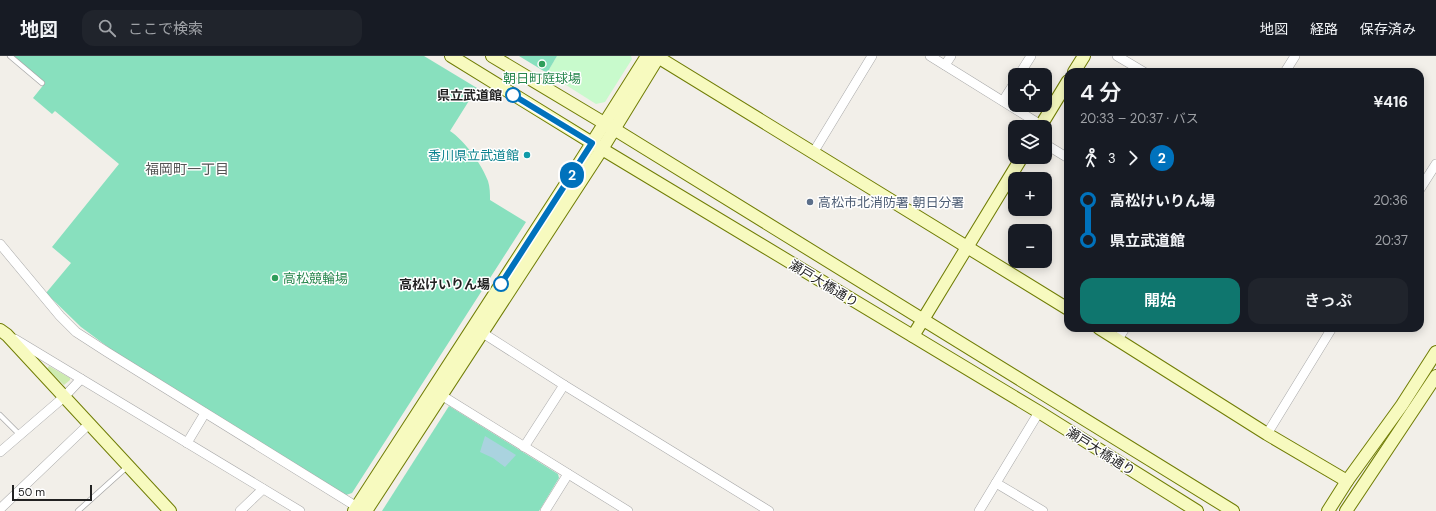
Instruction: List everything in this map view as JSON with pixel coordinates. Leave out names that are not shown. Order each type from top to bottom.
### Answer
[{"type":"street","name":"瀬戸大橋通り","points":[[451,56],[597,146],[1038,412],[1197,511]]},
{"type":"street","name":"瀬戸大橋通り","points":[[492,56],[1233,511]]},
{"type":"street","points":[[360,510],[655,56],[1064,307]]},
{"type":"street","points":[[813,153],[872,56]]},
{"type":"street","points":[[930,56],[1032,120]]},
{"type":"street","points":[[945,65],[951,56]]},
{"type":"street","points":[[1023,68],[1031,56]]},
{"type":"street","points":[[1076,68],[1084,56]]},
{"type":"street","points":[[1117,56],[1137,68]]},
{"type":"street","points":[[1288,68],[1295,56]]},
{"type":"street","points":[[1045,120],[1064,88]]},
{"type":"street","points":[[1003,101],[1008,93]]},
{"type":"street","points":[[1052,148],[1064,156]]},
{"type":"street","points":[[913,336],[1018,164]]},
{"type":"street","points":[[1424,183],[1436,164]]},
{"type":"street","points":[[0,244],[60,316],[76,332],[360,510]]},
{"type":"street","points":[[477,330],[769,511]]},
{"type":"street","points":[[360,510],[441,395],[477,330]]},
{"type":"street","points":[[3,332],[300,511]]},
{"type":"street","points":[[3,332],[168,510]]},
{"type":"street","points":[[1106,332],[1267,434],[1347,481]]},
{"type":"street","points":[[1118,339],[1122,332]]},
{"type":"street","points":[[1267,434],[1330,332]]},
{"type":"street","points":[[1328,511],[1347,481],[1402,405],[1436,352]]},
{"type":"street","points":[[1346,511],[1436,376]]},
{"type":"street","points":[[0,452],[64,397],[81,379]]},
{"type":"street","points":[[524,447],[564,385]]},
{"type":"street","points":[[441,395],[628,511]]},
{"type":"street","points":[[979,511],[1038,412]]},
{"type":"street","points":[[187,443],[205,413]]},
{"type":"street","points":[[0,509],[89,424]]},
{"type":"street","points":[[545,511],[568,474]]},
{"type":"street","points":[[996,483],[1043,511]]},
{"type":"street","points":[[240,511],[263,489]]},
{"type":"lane","points":[[10,56],[42,83]]},
{"type":"lane","points":[[0,415],[20,435]]},
{"type":"lane","points":[[78,511],[128,466]]},
{"type":"green space","name":"高松競輪場","points":[[13,56],[424,56],[477,88],[450,131],[467,147],[482,168],[489,183],[490,200],[526,222],[352,493],[346,495],[116,353],[81,327],[46,293],[71,263],[52,247],[119,164],[55,111],[52,114],[33,98],[45,83]]},
{"type":"green space","name":"朝日町庭球場","points":[[519,56],[557,56],[547,73]]},
{"type":"green space","points":[[557,56],[631,56],[632,59],[605,102],[596,104],[547,73]]},
{"type":"green space","points":[[49,366],[70,378],[70,380],[64,385],[47,369]]},
{"type":"green space","points":[[449,406],[558,474],[559,478],[539,511],[382,511]]},
{"type":"water","points":[[485,436],[516,455],[505,467],[493,458],[480,452]]},
{"type":"bus line","name":"2","points":[[501,284],[592,143],[513,95]]},
{"type":"place","name":"朝日町庭球場","points":[[542,64]]},
{"type":"place","name":"県立武道館","points":[[513,95]]},
{"type":"place","name":"香川県立武道館","points":[[527,155]]},
{"type":"place","name":"高松市北消防署 朝日分署","points":[[810,202]]},
{"type":"place","name":"高松競輪場","points":[[275,278]]},
{"type":"place","name":"高松けいりん場","points":[[501,284]]},
{"type":"district","name":"福岡町一丁目","points":[[187,169]]}]
